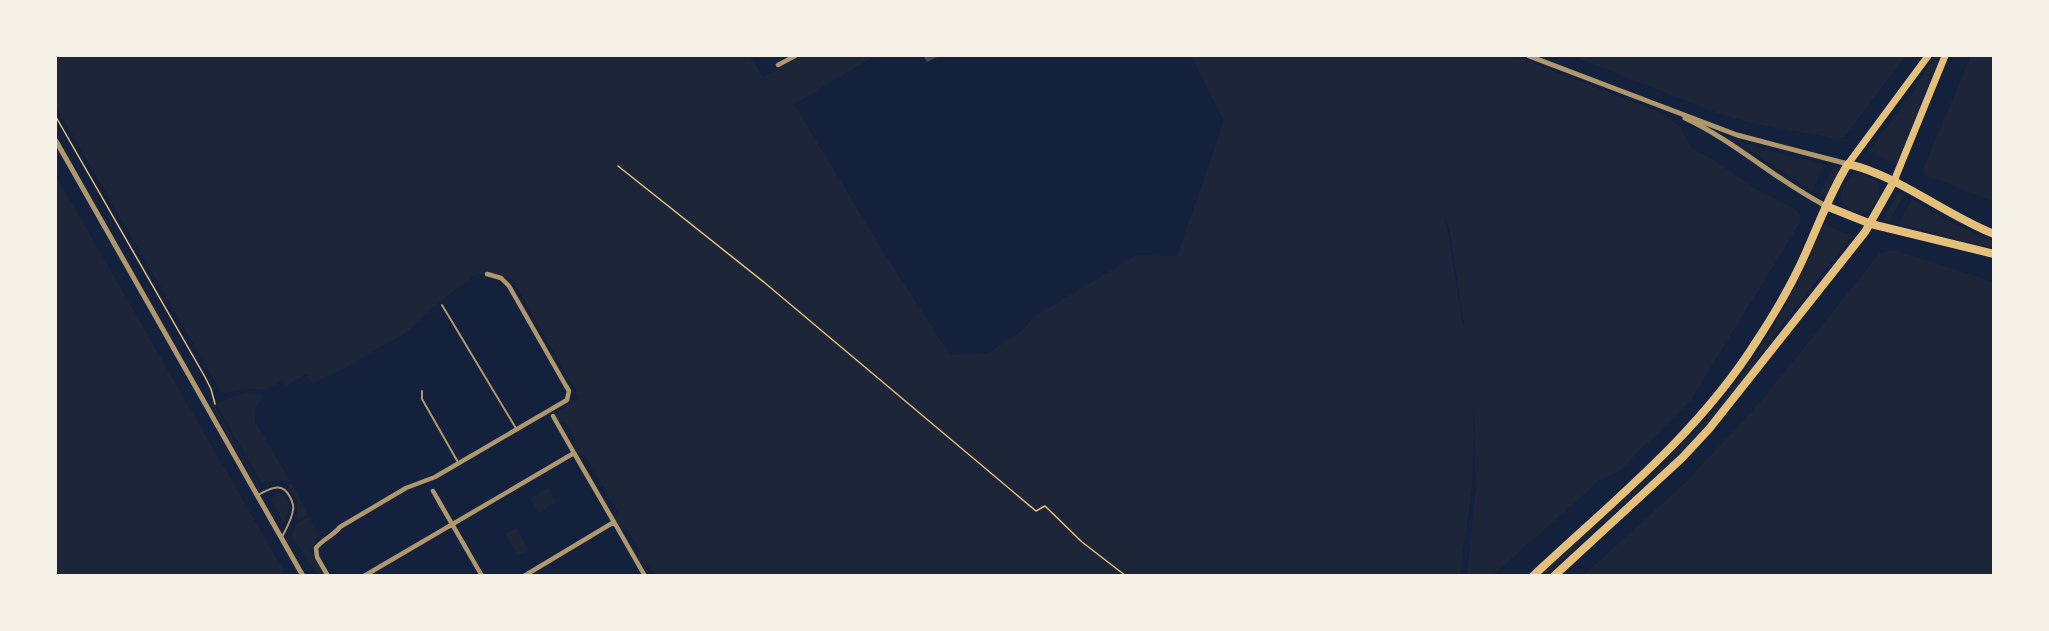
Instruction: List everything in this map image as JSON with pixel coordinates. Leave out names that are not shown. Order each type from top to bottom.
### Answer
[{"type":"highway","points":[[1533,576],[1672,448],[1717,397],[1755,344],[1794,279],[1826,206],[1848,164],[1881,174],[1944,210],[1994,234]]},
{"type":"highway","points":[[1554,576],[1682,458],[1709,429],[1871,224],[1894,181]]},
{"type":"highway","points":[[1826,206],[1871,224],[1994,254]]},
{"type":"main road","points":[[1848,164],[1928,56]]},
{"type":"main road","points":[[1894,181],[1944,56]]},
{"type":"street","points":[[778,65],[795,56]]},
{"type":"street","points":[[1529,56],[1737,135],[1848,164]]},
{"type":"street","points":[[1659,107],[1714,133],[1826,206]]},
{"type":"street","points":[[56,141],[303,576]]},
{"type":"street","points":[[328,576],[317,557],[316,548],[334,535],[340,526],[406,488],[429,481],[459,464],[564,402],[569,396],[509,286],[501,278],[487,274]]},
{"type":"street","points":[[553,416],[645,576]]},
{"type":"street","points":[[365,575],[574,453]]},
{"type":"street","points":[[433,491],[482,576]]},
{"type":"street","points":[[524,576],[614,522]]},
{"type":"lane","points":[[442,305],[517,430]]},
{"type":"lane","points":[[422,390],[422,399],[459,464]]},
{"type":"lane","points":[[258,495],[271,488],[280,487],[291,498],[293,513],[282,537]]},
{"type":"path","points":[[56,117],[205,377],[215,404]]},
{"type":"path","points":[[618,166],[765,283],[1036,511],[1045,507],[1082,542],[1126,576]]},
{"type":"shaded area","points":[[56,56],[750,56],[763,77],[801,56],[875,56],[794,104],[881,248],[950,355],[989,353],[1024,329],[1033,317],[1137,255],[1177,256],[1224,121],[1191,56],[1515,56],[1659,112],[1680,126],[1693,149],[1713,159],[1751,186],[1794,208],[1801,221],[1690,401],[1640,449],[1622,470],[1600,480],[1493,575],[1467,575],[1476,487],[1474,407],[1472,487],[1460,575],[655,575],[648,564],[643,566],[637,556],[641,553],[627,528],[622,530],[615,518],[619,514],[603,486],[597,488],[601,483],[585,455],[579,457],[573,446],[577,442],[565,421],[560,423],[554,414],[580,398],[513,280],[488,274],[472,277],[427,312],[410,330],[343,369],[312,383],[306,374],[286,386],[282,380],[266,390],[243,388],[222,393],[56,106]],"holes":[[[1444,210],[1451,238],[1464,325]]]},
{"type":"shaded area","points":[[1572,56],[1906,56],[1844,137],[1833,138],[1750,123],[1718,113]]},
{"type":"shaded area","points":[[1934,56],[1940,56],[1897,163],[1868,152],[1914,91]]},
{"type":"shaded area","points":[[1971,56],[1993,56],[1993,201],[1925,175],[1922,171]]},
{"type":"shaded area","points":[[1729,137],[1755,147],[1824,165],[1812,191]]},
{"type":"shaded area","points":[[1834,167],[1840,168],[1825,198],[1819,195]]},
{"type":"shaded area","points":[[1860,173],[1875,179],[1879,188],[1877,199],[1871,208],[1862,213],[1847,208],[1841,197],[1849,179]]},
{"type":"shaded area","points":[[56,176],[286,575],[56,575]]},
{"type":"shaded area","points":[[1899,191],[1904,195],[1889,221],[1883,220]]},
{"type":"shaded area","points":[[1912,200],[1957,225],[1993,241],[1993,248],[1898,224]]},
{"type":"shaded area","points":[[1824,224],[1852,236],[1710,421],[1661,470],[1547,575],[1540,575],[1657,469],[1701,425],[1721,401],[1752,360],[1779,316]]},
{"type":"shaded area","points":[[1894,250],[1993,282],[1993,575],[1584,575],[1685,483],[1756,407],[1880,253]]},
{"type":"shaded area","points":[[244,393],[258,393],[264,397],[256,407],[255,421],[290,481],[288,483],[280,480],[261,482],[216,404]]},
{"type":"shaded area","points":[[214,405],[259,485],[255,482],[211,406]]},
{"type":"shaded area","points":[[291,483],[308,515],[297,521],[297,501],[288,486]]},
{"type":"shaded area","points":[[548,488],[556,502],[539,512],[530,498]]},
{"type":"shaded area","points":[[278,493],[285,496],[289,508],[284,523],[270,498]]},
{"type":"shaded area","points":[[309,516],[318,535],[311,552],[324,575],[320,575],[307,560],[292,536],[296,524]]},
{"type":"shaded area","points":[[516,528],[529,550],[518,556],[505,534]]},
{"type":"building","points":[[939,56],[927,62],[924,57]]}]
